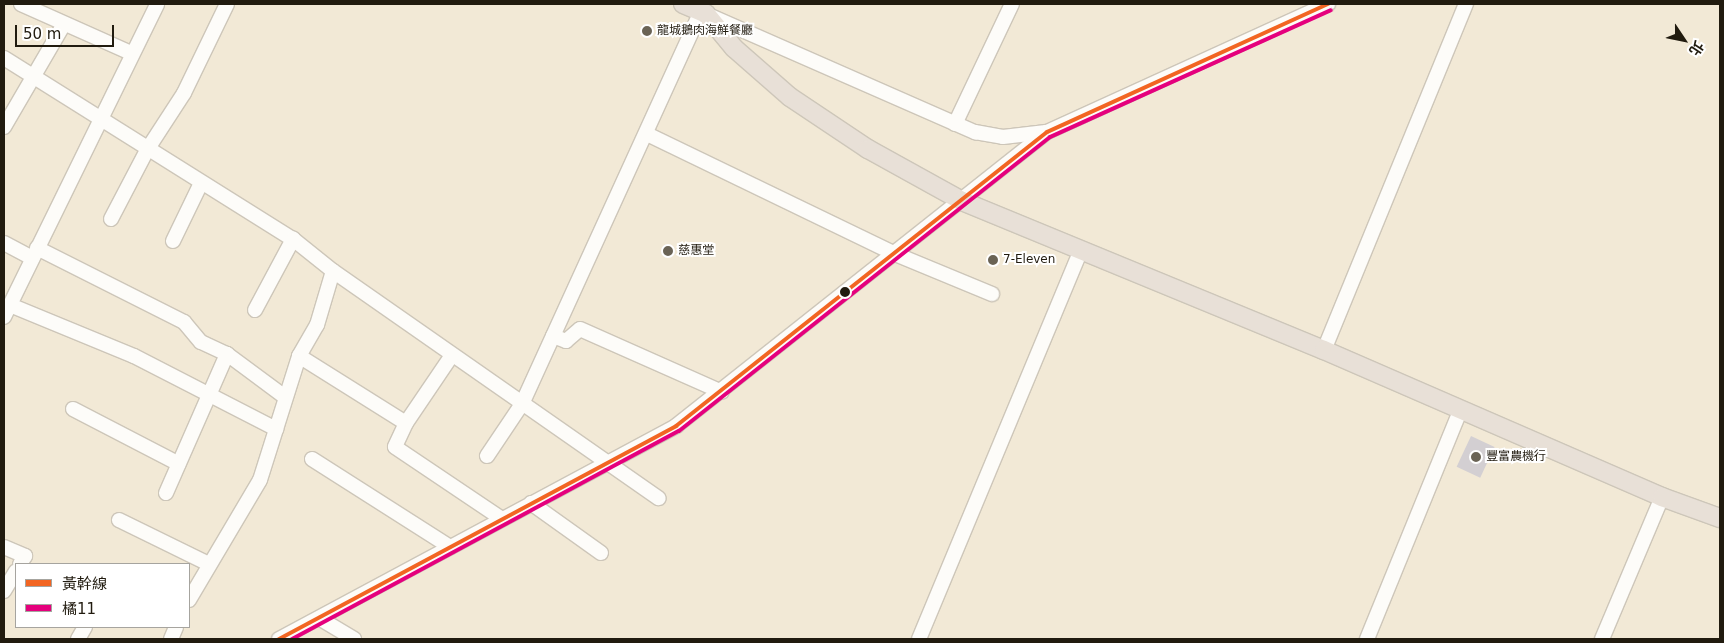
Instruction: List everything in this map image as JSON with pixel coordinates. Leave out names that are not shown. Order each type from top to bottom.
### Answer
[{"type":"main road","points":[[683,4],[704,13],[734,48],[790,97],[868,149],[962,201],[1080,252],[1324,350],[1662,497],[1719,515]]},
{"type":"street","points":[[21,4],[131,53]]},
{"type":"street","points":[[4,317],[99,118],[157,4]]},
{"type":"street","points":[[112,219],[147,150],[184,93],[227,4]]},
{"type":"street","points":[[955,124],[1012,4]]},
{"type":"street","points":[[279,639],[676,426],[722,392],[1046,132],[1328,4]]},
{"type":"street","points":[[1324,350],[1466,4]]},
{"type":"street","points":[[487,456],[522,404],[704,13],[955,124],[1003,137],[1046,132]]},
{"type":"street","points":[[4,127],[64,24]]},
{"type":"street","points":[[4,58],[147,150],[293,238],[333,271],[606,463],[659,498]]},
{"type":"street","points":[[647,134],[895,254],[992,294]]},
{"type":"street","points":[[174,241],[202,183]]},
{"type":"street","points":[[255,310],[293,238]]},
{"type":"street","points":[[4,243],[35,253],[184,322],[201,342],[227,354],[284,397]]},
{"type":"street","points":[[919,639],[1080,252]]},
{"type":"street","points":[[190,598],[260,480],[284,397],[299,356],[317,325],[333,271]]},
{"type":"street","points":[[10,304],[134,356],[207,396],[276,429]]},
{"type":"street","points":[[554,336],[566,341],[580,329],[722,392]]},
{"type":"street","points":[[166,493],[227,354]]},
{"type":"street","points":[[452,355],[406,423],[395,447],[502,519]]},
{"type":"street","points":[[299,356],[406,423]]},
{"type":"street","points":[[73,409],[179,464]]},
{"type":"street","points":[[1367,639],[1461,409]]},
{"type":"street","points":[[312,459],[450,547]]},
{"type":"street","points":[[1602,639],[1662,497]]},
{"type":"street","points":[[531,503],[601,553]]},
{"type":"street","points":[[119,520],[209,564]]},
{"type":"street","points":[[4,547],[25,556],[21,563]]},
{"type":"street","points":[[4,591],[15,573]]},
{"type":"street","points":[[319,618],[354,639]]},
{"type":"street","points":[[78,639],[84,628]]},
{"type":"building","name":"豐富農機行","points":[[1471,436],[1495,447],[1480,478],[1457,467]]},
{"type":"transit line","name":"黃幹線","points":[[279,639],[676,426],[1047,132],[1328,4]]},
{"type":"transit line","name":"橘11","points":[[292,639],[679,431],[1050,137],[1331,10]]},
{"type":"place","name":"龍城鵝肉海鮮餐廳","points":[[647,31]]},
{"type":"place","name":"慈惠堂","points":[[668,251]]},
{"type":"place","name":"7-Eleven","points":[[993,260]]},
{"type":"place","name":"豐富農機行","points":[[1476,457]]}]
